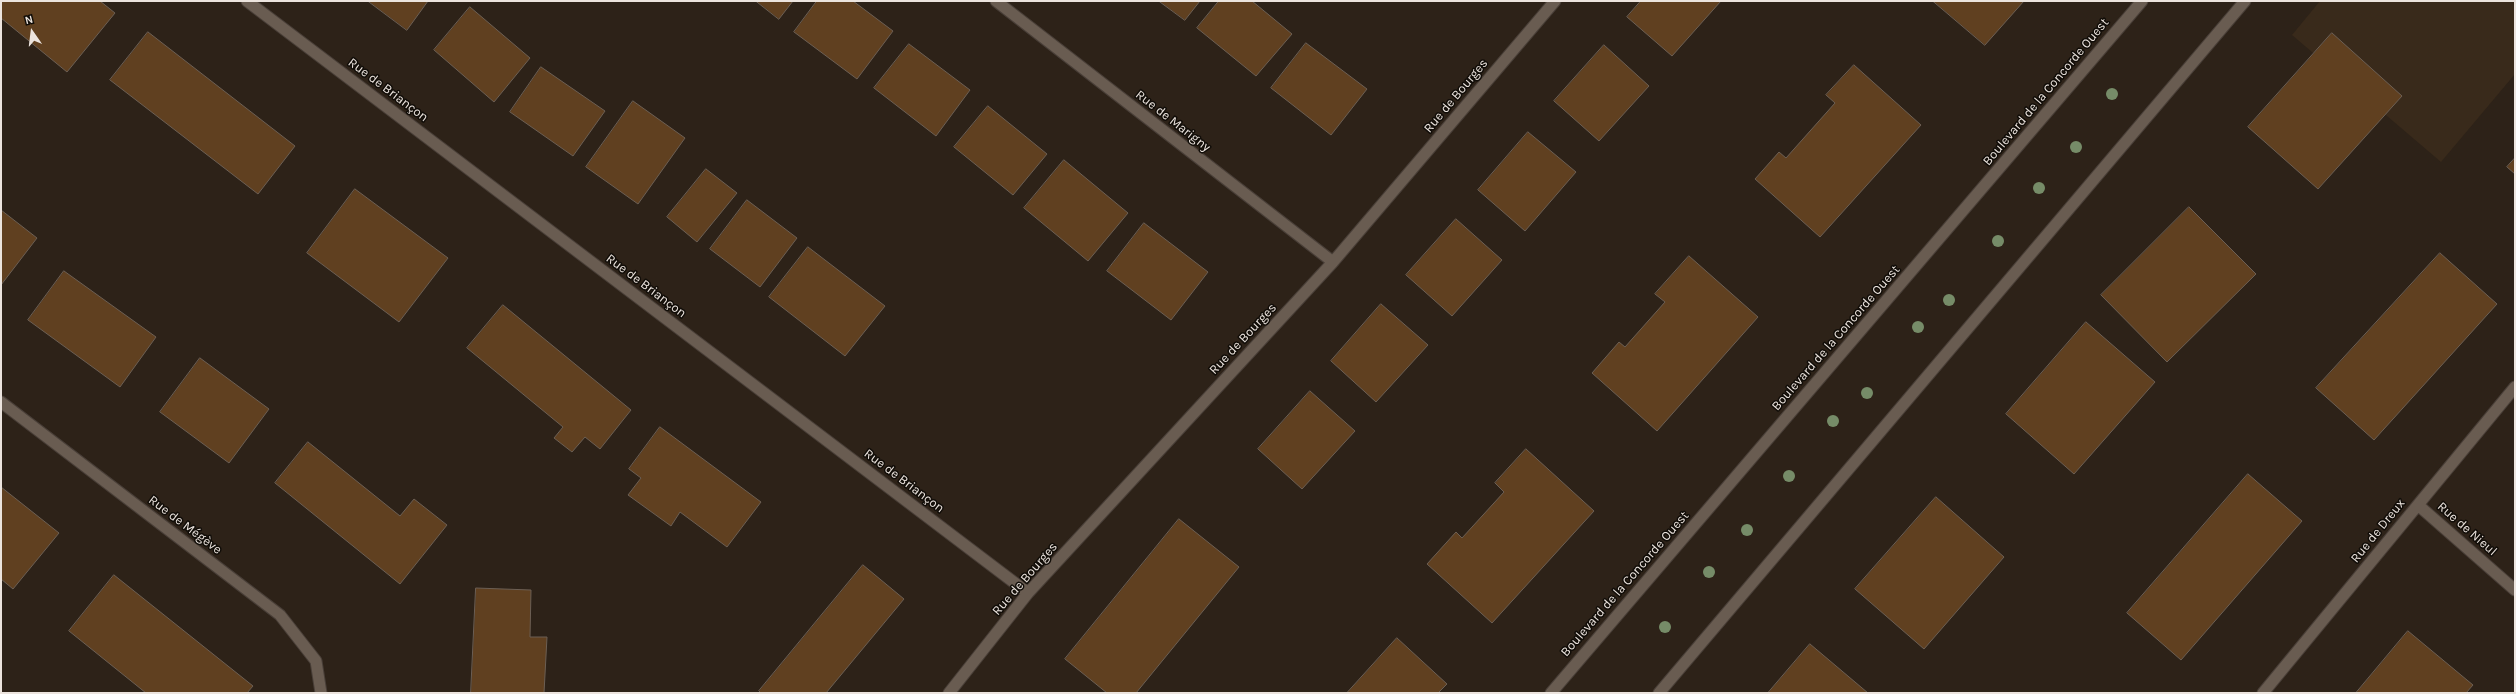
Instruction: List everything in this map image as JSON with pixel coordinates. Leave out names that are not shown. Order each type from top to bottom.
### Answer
[{"type":"street","name":"Rue de Briançon","points":[[247,1],[1028,593]]},
{"type":"street","name":"Rue de Marigny","points":[[996,1],[1333,262]]},
{"type":"street","name":"Rue de Bourges","points":[[949,693],[1028,593],[1333,262],[1554,1]]},
{"type":"street","name":"Boulevard de la Concorde Ouest","points":[[1551,693],[2142,1]]},
{"type":"street","points":[[1659,693],[2245,1]]},
{"type":"street","name":"Rue de Dreux","points":[[2263,693],[2515,387]]},
{"type":"street","name":"Rue de Mégève","points":[[1,402],[280,615],[316,661],[321,693]]},
{"type":"street","name":"Rue de Nieul","points":[[2418,505],[2515,590]]},
{"type":"shaded area","points":[[2320,1],[2515,1],[2515,74],[2441,162],[2292,35]]},
{"type":"building","points":[[1,1],[100,1],[115,13],[67,72],[1,18]]},
{"type":"building","points":[[368,1],[428,1],[407,30]]},
{"type":"building","points":[[756,1],[793,1],[779,19]]},
{"type":"building","points":[[817,1],[853,1],[893,31],[857,79],[794,32]]},
{"type":"building","points":[[1159,1],[1200,1],[1185,20]]},
{"type":"building","points":[[1219,1],[1252,1],[1292,34],[1256,76],[1197,28]]},
{"type":"building","points":[[1641,1],[1721,1],[1672,56],[1627,17]]},
{"type":"building","points":[[1933,1],[2024,1],[1985,45]]},
{"type":"building","points":[[470,7],[530,58],[494,102],[434,50]]},
{"type":"building","points":[[148,32],[295,146],[258,194],[110,80]]},
{"type":"building","points":[[2332,33],[2402,96],[2318,189],[2248,127]]},
{"type":"building","points":[[1306,43],[1367,89],[1331,135],[1271,88]]},
{"type":"building","points":[[909,44],[970,90],[936,136],[874,88]]},
{"type":"building","points":[[1604,45],[1649,86],[1599,141],[1554,101]]},
{"type":"building","points":[[1854,65],[1921,125],[1820,237],[1755,179],[1779,152],[1786,158],[1835,103],[1826,95]]},
{"type":"building","points":[[541,67],[605,111],[573,156],[510,112]]},
{"type":"building","points":[[633,101],[685,138],[638,204],[586,167]]},
{"type":"building","points":[[988,106],[1047,154],[1013,195],[954,147]]},
{"type":"building","points":[[1528,132],[1576,172],[1525,231],[1478,190]]},
{"type":"building","points":[[2515,158],[2515,174],[2507,167]]},
{"type":"building","points":[[1064,160],[1128,213],[1088,261],[1024,208]]},
{"type":"building","points":[[706,169],[737,193],[697,242],[667,217]]},
{"type":"building","points":[[355,189],[448,258],[399,322],[307,253]]},
{"type":"building","points":[[747,200],[797,238],[760,287],[710,249]]},
{"type":"building","points":[[2189,207],[2256,274],[2167,362],[2101,295]]},
{"type":"building","points":[[1,210],[37,238],[1,285]]},
{"type":"building","points":[[1456,219],[1502,260],[1452,316],[1406,275]]},
{"type":"building","points":[[1144,223],[1208,272],[1171,320],[1107,271]]},
{"type":"building","points":[[808,247],[885,306],[845,356],[769,297]]},
{"type":"building","points":[[2440,253],[2497,304],[2374,440],[2316,388]]},
{"type":"building","points":[[1689,256],[1758,317],[1657,431],[1592,373],[1619,342],[1625,347],[1665,302],[1655,294]]},
{"type":"building","points":[[64,271],[156,337],[120,387],[28,320]]},
{"type":"building","points":[[1381,304],[1428,345],[1376,402],[1331,361]]},
{"type":"building","points":[[503,305],[631,410],[600,449],[585,437],[572,452],[554,438],[563,427],[467,348]]},
{"type":"building","points":[[2086,322],[2155,382],[2074,474],[2006,414]]},
{"type":"building","points":[[200,358],[269,409],[229,463],[160,412]]},
{"type":"building","points":[[1310,391],[1355,431],[1302,489],[1258,449]]},
{"type":"building","points":[[660,427],[761,502],[727,547],[680,512],[671,526],[628,495],[641,478],[629,469]]},
{"type":"building","points":[[308,442],[400,516],[414,499],[447,525],[400,584],[275,483]]},
{"type":"building","points":[[1526,449],[1594,511],[1492,623],[1427,564],[1456,532],[1462,538],[1504,492],[1495,483]]},
{"type":"building","points":[[2248,474],[2302,521],[2181,660],[2127,613]]},
{"type":"building","points":[[1,487],[59,533],[13,589],[1,579]]},
{"type":"building","points":[[1936,497],[2004,557],[1924,649],[1855,589]]},
{"type":"building","points":[[1179,519],[1239,567],[1136,693],[1107,693],[1065,659]]},
{"type":"building","points":[[863,565],[904,599],[826,693],[761,693],[759,691]]},
{"type":"building","points":[[114,575],[253,686],[247,693],[146,693],[69,631]]},
{"type":"building","points":[[476,588],[531,590],[530,637],[547,637],[544,693],[471,693]]},
{"type":"building","points":[[2408,631],[2473,685],[2466,693],[2356,693]]},
{"type":"building","points":[[1397,638],[1447,684],[1438,693],[1347,693]]},
{"type":"building","points":[[1810,644],[1868,693],[1768,693]]}]
